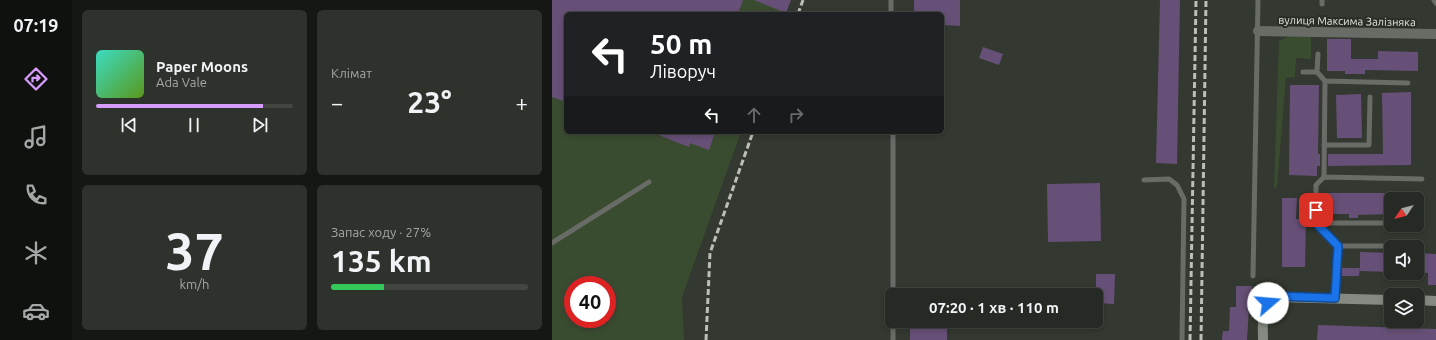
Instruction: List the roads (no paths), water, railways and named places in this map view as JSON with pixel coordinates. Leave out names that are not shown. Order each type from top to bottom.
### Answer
[{"type":"street","name":"вулиця Максима Залізняка","points":[[1258,31],[1436,34]]},
{"type":"street","points":[[1263,340],[1263,311],[1275,296],[1384,300]]},
{"type":"street","points":[[1424,300],[1436,301]]},
{"type":"lane","points":[[891,0],[892,12]]},
{"type":"lane","points":[[1253,276],[1258,0]]},
{"type":"lane","points":[[1318,54],[1317,72],[1325,82],[1324,177],[1316,185],[1316,223],[1338,246],[1384,246]]},
{"type":"lane","points":[[1303,72],[1317,72]]},
{"type":"lane","points":[[1325,82],[1408,83]]},
{"type":"lane","points":[[1324,145],[1369,145],[1370,97]]},
{"type":"lane","points":[[893,134],[893,288]]},
{"type":"lane","points":[[1324,177],[1422,179]]},
{"type":"lane","points":[[1144,180],[1169,179],[1177,185],[1184,199],[1182,340]]},
{"type":"lane","points":[[552,243],[649,182]]},
{"type":"lane","points":[[1316,223],[1384,223]]},
{"type":"lane","points":[[1335,298],[1338,246]]},
{"type":"lane","points":[[893,328],[893,340]]},
{"type":"railway","points":[[799,12],[803,0]]},
{"type":"railway","points":[[1190,340],[1196,0]]},
{"type":"railway","points":[[1201,340],[1206,0]]},
{"type":"railway","points":[[706,340],[710,253],[752,134]]}]
